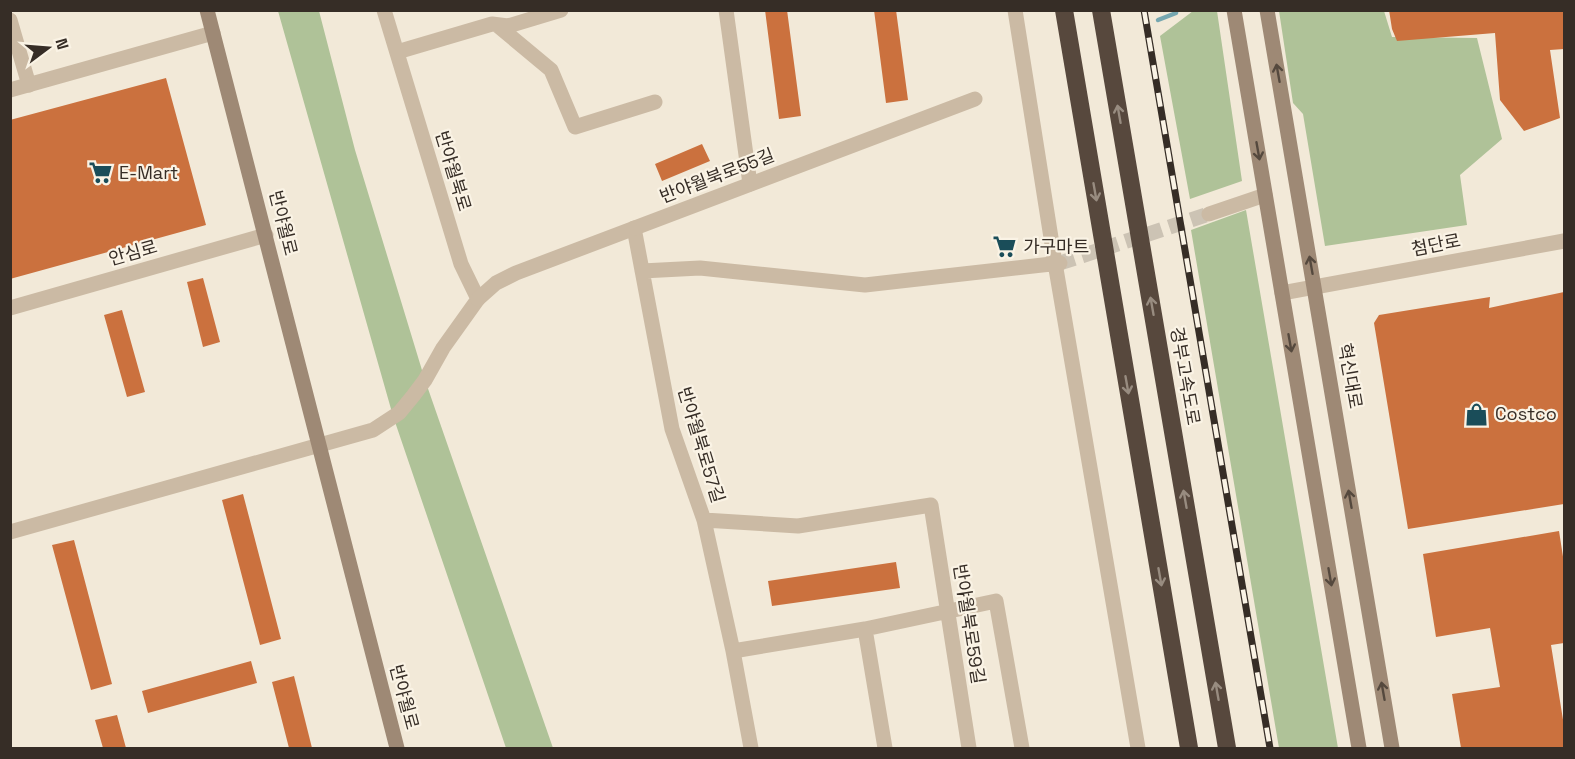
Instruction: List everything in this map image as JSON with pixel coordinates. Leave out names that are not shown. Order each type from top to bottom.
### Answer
[{"type":"highway","points":[[1064,10],[1189,748]]},
{"type":"highway","name":"경부고속도로","points":[[1101,10],[1227,748]]},
{"type":"main road","name":"반야월로","points":[[207,10],[397,748]]},
{"type":"main road","points":[[1234,10],[1359,748]]},
{"type":"main road","name":"혁신대로","points":[[1267,10],[1392,748]]},
{"type":"street","points":[[10,12],[15,10]]},
{"type":"street","name":"반야월북로","points":[[384,10],[461,264],[478,299]]},
{"type":"street","points":[[397,52],[493,20],[508,26],[561,10]]},
{"type":"street","points":[[726,10],[750,184]]},
{"type":"street","points":[[1015,10],[1138,748]]},
{"type":"street","points":[[10,20],[29,85]]},
{"type":"street","points":[[493,20],[551,70],[574,127],[655,102]]},
{"type":"street","points":[[10,90],[213,33]]},
{"type":"street","name":"반야월북로55길","points":[[478,299],[496,283],[516,273],[975,99]]},
{"type":"street","points":[[1209,214],[1265,195]]},
{"type":"street","name":"반야월북로57길","points":[[634,228],[672,429],[704,520],[798,526],[931,505]]},
{"type":"street","name":"안심로","points":[[10,309],[266,235]]},
{"type":"street","name":"첨단로","points":[[1282,293],[1564,241]]},
{"type":"street","points":[[642,271],[700,268],[865,285],[1058,263]]},
{"type":"street","points":[[10,532],[373,430],[399,413],[425,380],[443,348],[478,299]]},
{"type":"street","name":"반야월북로59길","points":[[931,505],[969,748]]},
{"type":"street","points":[[704,520],[733,651],[751,748]]},
{"type":"street","points":[[733,651],[866,629],[996,601],[1022,748]]},
{"type":"street","points":[[866,629],[885,748]]},
{"type":"green space","points":[[278,11],[319,11],[355,150],[425,380],[553,748],[506,748],[393,416]]},
{"type":"green space","points":[[1193,11],[1217,11],[1242,181],[1190,199],[1160,36]]},
{"type":"green space","points":[[1279,11],[1384,11],[1392,37],[1477,38],[1502,139],[1460,175],[1467,225],[1325,246],[1303,114],[1293,103]]},
{"type":"green space","points":[[1246,210],[1338,748],[1279,748],[1191,230]]},
{"type":"building","points":[[765,10],[787,10],[801,116],[779,119]]},
{"type":"building","points":[[874,10],[896,10],[908,100],[886,103]]},
{"type":"building","points":[[1389,10],[1564,10],[1564,49],[1550,50],[1560,118],[1524,131],[1500,100],[1495,33],[1397,41],[1392,29]]},
{"type":"building","name":"E-Mart","points":[[166,78],[206,225],[10,279],[10,120]]},
{"type":"building","points":[[702,144],[710,161],[662,181],[655,164]]},
{"type":"building","points":[[203,278],[220,342],[203,347],[187,282]]},
{"type":"building","name":"Costco","points":[[1564,292],[1564,504],[1408,529],[1374,323],[1379,315],[1490,297],[1489,308]]},
{"type":"building","points":[[122,310],[145,392],[127,397],[104,315]]},
{"type":"building","points":[[243,494],[281,639],[260,645],[222,500]]},
{"type":"building","points":[[1559,531],[1564,563],[1564,643],[1551,645],[1564,726],[1564,748],[1461,748],[1452,694],[1500,687],[1490,628],[1436,637],[1423,554]]},
{"type":"building","points":[[74,540],[112,684],[91,690],[52,545]]},
{"type":"building","points":[[896,562],[900,588],[772,606],[768,581]]},
{"type":"building","points":[[251,661],[257,683],[148,713],[142,691]]},
{"type":"building","points":[[294,676],[312,748],[289,748],[272,682]]},
{"type":"building","points":[[117,715],[126,748],[103,748],[95,720]]},
{"type":"waterway","points":[[1158,20],[1176,13],[1176,10]]},
{"type":"tunnel","points":[[1060,263],[1209,214]]},
{"type":"railway","points":[[1144,10],[1270,748]]},
{"type":"place","name":"E-Mart","points":[[101,173]]},
{"type":"place","name":"가구마트","points":[[1005,247]]},
{"type":"place","name":"Costco","points":[[1477,414]]}]
